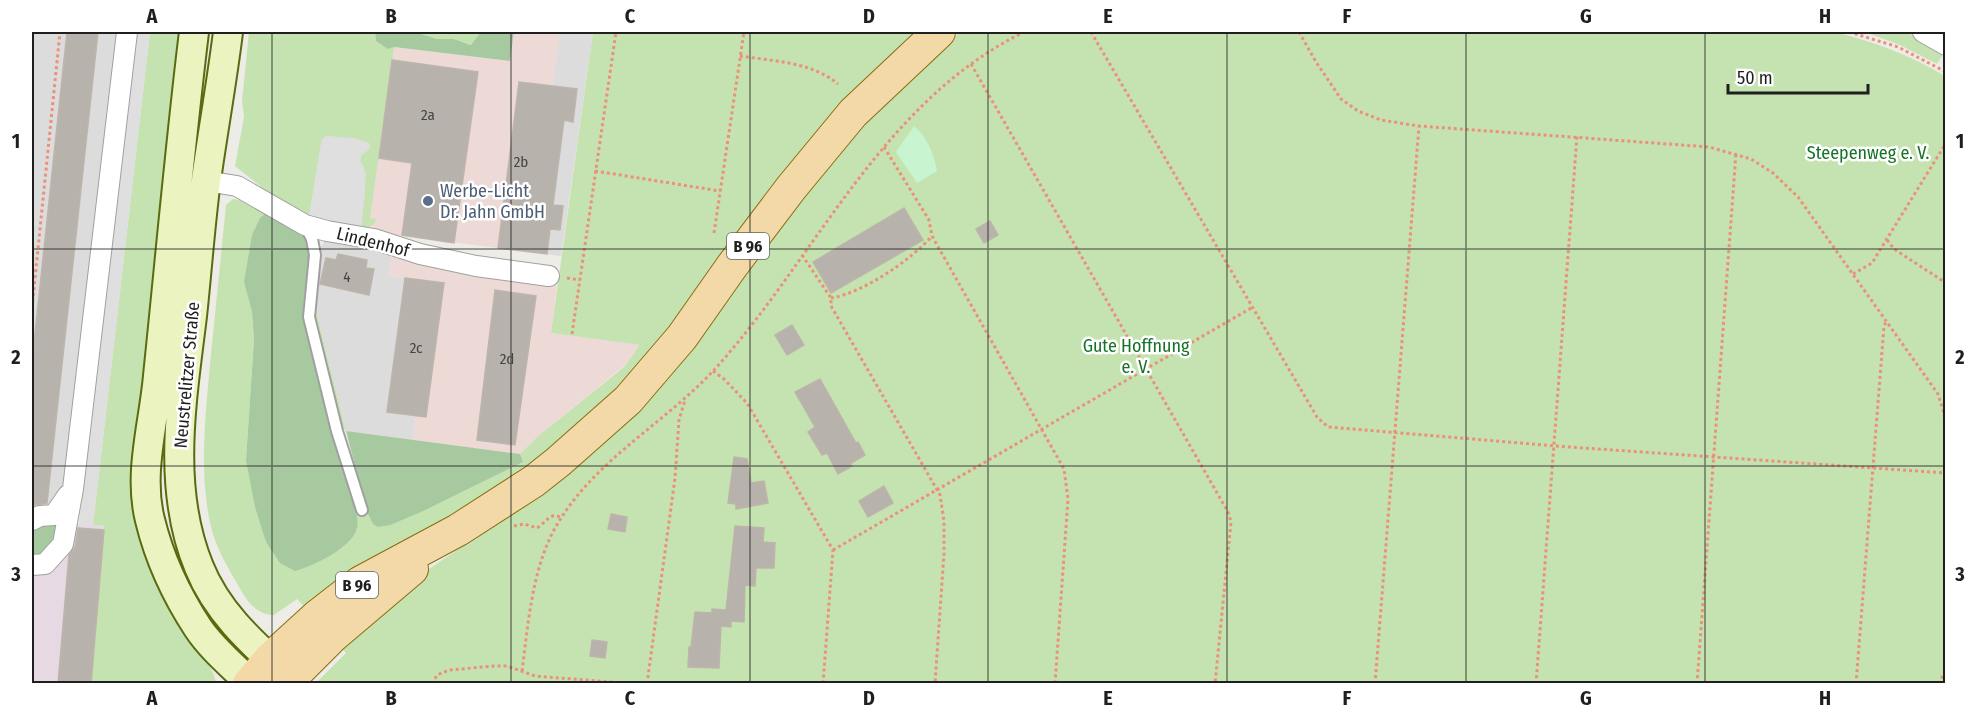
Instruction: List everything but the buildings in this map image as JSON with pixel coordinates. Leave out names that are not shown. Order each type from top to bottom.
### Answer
[{"type":"main road","name":"Neustrelitzer Straße","points":[[194,32],[157,394],[146,471],[146,499],[159,550],[178,594],[199,629],[220,654],[266,678]]},
{"type":"main road","name":"Neustrelitzer Straße","points":[[228,32],[220,99],[206,181],[183,397],[179,473],[181,503],[192,547],[209,587],[243,634],[266,678]]},
{"type":"main road","name":"B 96","points":[[266,678],[333,636],[459,530],[534,481],[558,462],[628,400],[682,338],[732,266],[791,188],[854,113],[939,32]]},
{"type":"street","points":[[32,565],[45,564],[63,544],[73,489],[127,32]]},
{"type":"street","points":[[1923,32],[1946,45]]},
{"type":"street","name":"Lindenhof","points":[[206,181],[237,186],[305,225],[374,239],[420,254],[465,264],[549,276]]},
{"type":"street","points":[[32,520],[40,516],[54,515],[73,489]]},
{"type":"lane","points":[[305,225],[312,239],[315,255],[309,316],[337,431],[362,510]]},
{"type":"path","points":[[32,308],[60,32]]},
{"type":"path","points":[[572,334],[616,32]]},
{"type":"path","points":[[714,233],[744,32]]},
{"type":"path","points":[[522,671],[535,586],[545,548],[579,493],[624,448],[685,398],[713,371],[752,326],[843,197],[884,147],[945,84],[1004,41],[1024,32]]},
{"type":"path","points":[[1091,32],[1322,423],[1332,428],[1395,434],[1946,473]]},
{"type":"path","points":[[1299,32],[1341,99],[1358,111],[1381,120],[1419,126],[1709,147],[1751,159],[1773,173],[1798,197],[1887,320],[1938,394],[1946,430]]},
{"type":"path","points":[[1849,32],[1898,47],[1946,72]]},
{"type":"path","points":[[740,56],[797,66],[823,74],[838,84]]},
{"type":"path","points":[[971,64],[1228,513],[1231,522],[1215,684]]},
{"type":"path","points":[[1375,684],[1419,126]]},
{"type":"path","points":[[1536,684],[1577,136]]},
{"type":"path","points":[[1853,274],[1872,263],[1946,143]]},
{"type":"path","points":[[884,147],[929,220],[932,236],[1064,469],[1068,499],[1055,684]]},
{"type":"path","points":[[1697,684],[1736,153]]},
{"type":"path","points":[[596,171],[720,191]]},
{"type":"path","points":[[831,298],[882,275],[923,247],[932,236]]},
{"type":"path","points":[[1887,240],[1894,249],[1946,283]]},
{"type":"path","points":[[802,255],[831,298],[831,306],[938,490],[942,501],[944,553],[935,684]]},
{"type":"path","points":[[833,550],[1253,307]]},
{"type":"path","points":[[1856,684],[1884,326],[1887,320]]},
{"type":"path","points":[[713,371],[747,403],[833,550],[823,684]]},
{"type":"path","points":[[647,684],[675,478],[680,420],[685,398]]},
{"type":"path","points":[[536,527],[539,527],[551,515],[562,518]]},
{"type":"path","points":[[432,684],[437,675],[449,670],[495,666],[507,666],[535,676],[635,684]]},
{"type":"path","points":[[1940,684],[1946,669]]},
{"type":"shaded area","points":[[32,32],[117,32],[64,488],[48,511],[32,509]]},
{"type":"shaded area","points":[[136,32],[150,32],[93,525],[79,524]]},
{"type":"shaded area","points":[[514,32],[560,32],[552,86],[542,85],[521,251],[402,236],[366,229],[235,166],[388,49],[394,47],[510,61]]},
{"type":"shaded area","points":[[560,32],[593,32],[561,256],[521,251],[542,85],[552,86]]},
{"type":"shaded area","points":[[325,136],[353,138],[369,143],[370,147],[361,155],[360,160],[366,174],[361,228],[309,217],[321,143]]},
{"type":"shaded area","points":[[325,240],[345,242],[392,253],[389,276],[405,278],[387,412],[416,416],[413,440],[346,431],[318,319],[316,292],[321,247]]},
{"type":"shaded area","points":[[392,253],[447,267],[463,274],[493,275],[557,284],[551,333],[641,345],[624,366],[537,437],[520,454],[413,440],[416,416],[387,412],[405,278],[389,276]]},
{"type":"shaded area","points":[[70,523],[104,526],[91,683],[32,683],[32,569]]},
{"type":"green space","points":[[150,32],[185,32],[146,553],[177,624],[211,669],[216,683],[91,684],[104,526],[93,525]]},
{"type":"green space","points":[[249,32],[375,32],[376,41],[394,47],[370,218],[376,219],[375,223],[366,229],[361,228],[365,192],[364,167],[360,163],[361,155],[370,147],[369,143],[330,136],[322,139],[309,217],[279,201],[235,166],[244,117],[242,101]]},
{"type":"green space","points":[[375,32],[415,32],[437,39],[454,39],[471,45],[481,32],[514,32],[510,61],[394,47],[388,49],[376,41]]},
{"type":"green space","points":[[415,32],[481,32],[472,45],[454,39],[437,39]]},
{"type":"green space","points":[[593,32],[920,32],[616,394],[526,470],[352,574],[307,610],[297,599],[274,615],[262,612],[252,606],[244,596],[219,550],[211,527],[205,484],[205,419],[226,205],[233,199],[239,200],[266,213],[244,282],[252,312],[254,339],[246,460],[357,530],[357,514],[367,512],[373,524],[523,462],[520,454],[537,437],[624,367],[640,345],[551,333]]},
{"type":"green space","name":"Gute Hoffnung e. V.","points":[[960,32],[1835,32],[1892,50],[1945,76],[1945,683],[315,684],[346,653],[337,642],[408,583],[542,493],[743,272],[863,123]]},
{"type":"green space","points":[[1865,32],[1907,32],[1943,54],[1937,64],[1900,45]]},
{"type":"green space","points":[[914,126],[929,146],[937,171],[917,183],[896,152]]},
{"type":"green space","points":[[266,213],[297,228],[308,248],[303,316],[357,520],[354,535],[340,549],[312,565],[295,571],[280,563],[266,542],[255,507],[246,460],[254,339],[252,312],[244,282],[252,235],[260,218]]},
{"type":"green space","points":[[317,309],[346,431],[333,403],[314,320]]},
{"type":"green space","points":[[346,431],[520,454],[523,462],[421,512],[390,525],[378,527],[373,524],[367,512]]},
{"type":"green space","points":[[59,522],[53,550],[32,559],[32,526]]},
{"type":"place","name":"Werbe-Licht Dr. Jahn GmbH","points":[[428,201]]},
{"type":"park label","name":"Steepenweg e. V.","points":[[1868,153]]}]
